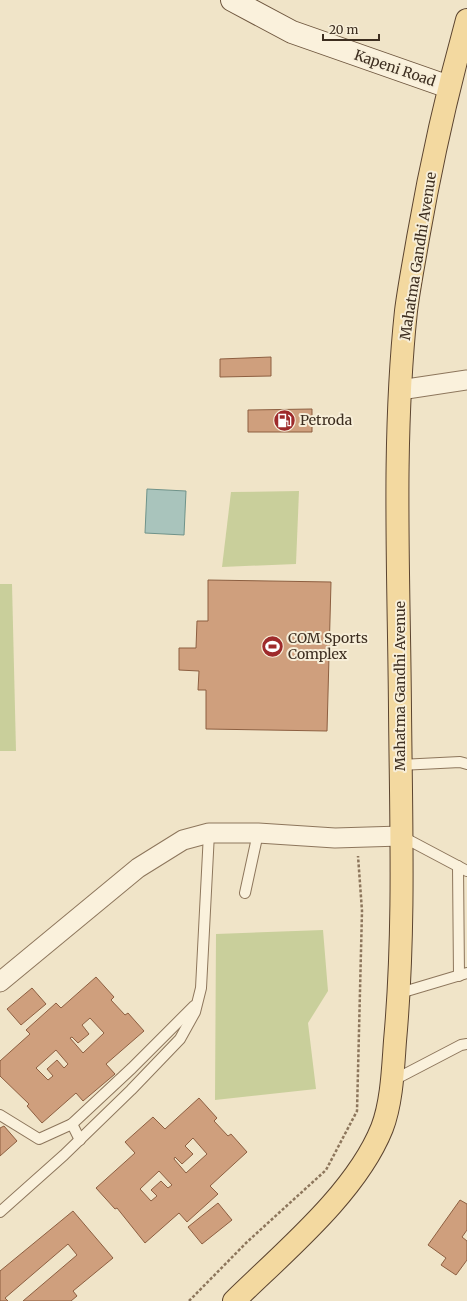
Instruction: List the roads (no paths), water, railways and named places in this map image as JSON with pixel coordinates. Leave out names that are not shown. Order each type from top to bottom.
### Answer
[{"type":"main road","name":"Kapeni Road","points":[[232,0],[292,32],[449,87]]},
{"type":"main road","name":"Mahatma Gandhi Avenue","points":[[234,1301],[332,1204],[367,1158],[383,1125],[392,1081],[400,993],[401,836],[398,505],[400,390],[407,308],[423,211],[449,87],[467,20]]},
{"type":"street","points":[[400,390],[467,380]]},
{"type":"street","points":[[0,982],[138,868],[183,840],[209,833],[258,833],[335,838],[401,836]]},
{"type":"lane","points":[[400,765],[460,762],[467,764]]},
{"type":"lane","points":[[0,1212],[80,1140],[131,1090],[180,1039],[195,1012],[201,988],[209,833]]},
{"type":"lane","points":[[245,893],[258,833]]},
{"type":"lane","points":[[400,993],[463,975],[463,869],[401,836]]},
{"type":"lane","points":[[0,1115],[39,1139],[72,1124],[198,1003]]},
{"type":"lane","points":[[392,1081],[454,1049],[467,1044]]},
{"type":"lane","points":[[72,1124],[80,1140]]},
{"type":"water","points":[[147,489],[186,491],[184,535],[145,533]]},
{"type":"place","name":"Petroda","points":[[284,420]]},
{"type":"place","name":"COM Sports Complex","points":[[273,646]]}]
